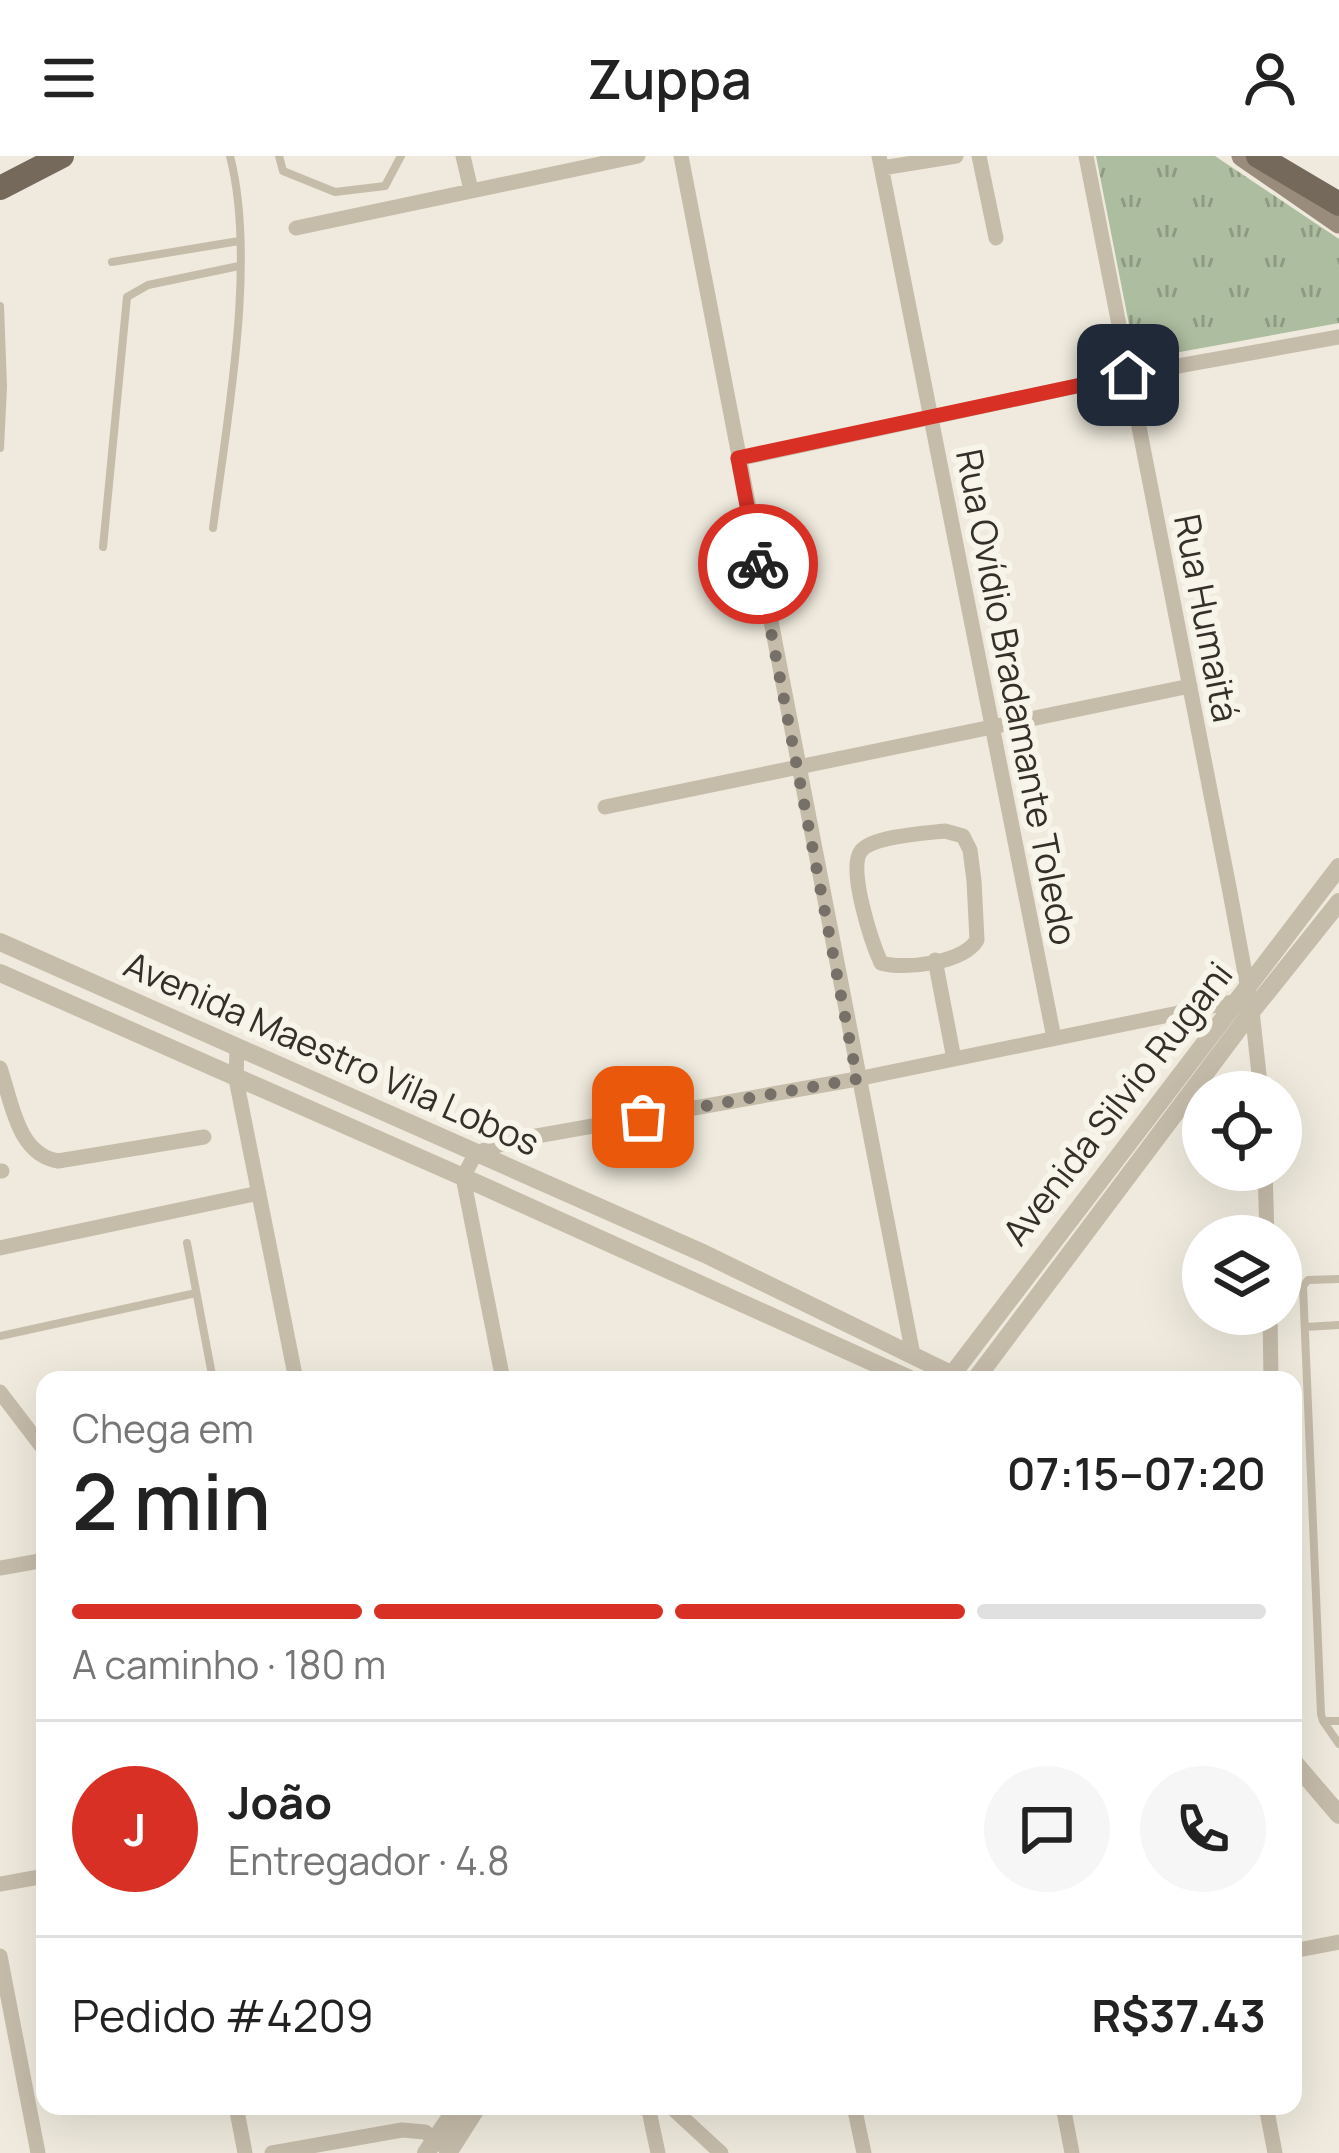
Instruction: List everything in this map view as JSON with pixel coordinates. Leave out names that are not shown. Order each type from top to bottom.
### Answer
[{"type":"main road","points":[[0,188],[62,156]]},
{"type":"main road","points":[[1243,156],[1339,224]]},
{"type":"main road","points":[[1258,156],[1339,204]]},
{"type":"street","points":[[463,156],[470,190]]},
{"type":"street","points":[[296,228],[638,156]]},
{"type":"street","points":[[681,156],[914,1355]]},
{"type":"street","points":[[880,162],[956,156]]},
{"type":"street","points":[[979,156],[996,238]]},
{"type":"street","name":"Rua Humaitá","points":[[1086,156],[1190,686],[1258,1071]]},
{"type":"street","name":"Rua Ovídio Bradamante Toledo","points":[[880,162],[1054,1038]]},
{"type":"street","points":[[738,458],[1128,375],[1339,338]]},
{"type":"street","points":[[605,807],[1190,686]]},
{"type":"street","points":[[945,831],[963,836],[972,866],[976,940],[963,954],[935,959],[893,966],[881,963],[871,942],[857,862],[860,851],[872,843],[945,831]]},
{"type":"street","name":"Avenida Silvio Rugani","points":[[981,1371],[1339,867]]},
{"type":"street","name":"Avenida Silvio Rugani","points":[[960,1371],[1246,1000],[1339,902]]},
{"type":"street","name":"Avenida Maestro Vila Lobos","points":[[0,942],[705,1254],[943,1371]]},
{"type":"street","points":[[935,959],[954,1059]]},
{"type":"street","points":[[2,979],[463,1177],[883,1371]]},
{"type":"street","points":[[501,1371],[463,1177],[476,1154],[514,1140],[857,1079],[1246,1000]]},
{"type":"street","points":[[237,1049],[236,1079],[294,1371]]},
{"type":"street","points":[[0,1068],[28,1148],[43,1158],[58,1160],[204,1138]]},
{"type":"street","points":[[0,1248],[259,1192]]},
{"type":"street","points":[[1270,1335],[1271,1371]]},
{"type":"street","points":[[0,1391],[36,1439]]},
{"type":"street","points":[[0,1568],[36,1562]]},
{"type":"street","points":[[1302,1772],[1339,1815]]},
{"type":"street","points":[[0,1884],[36,1878]]},
{"type":"street","points":[[1302,1949],[1339,1942]]},
{"type":"street","points":[[0,1955],[38,2153]]},
{"type":"street","points":[[238,2115],[245,2153]]},
{"type":"street","points":[[441,2150],[455,2115]]},
{"type":"street","points":[[441,2150],[470,2115]]},
{"type":"street","points":[[651,2115],[658,2153]]},
{"type":"street","points":[[680,2115],[721,2153]]},
{"type":"street","points":[[856,2115],[863,2153]]},
{"type":"street","points":[[1065,2115],[1072,2153]]},
{"type":"street","points":[[1268,2115],[1274,2153]]},
{"type":"street","points":[[272,2153],[416,2129],[441,2150]]},
{"type":"lane","points":[[213,528],[236,339],[237,182],[230,156]]},
{"type":"lane","points":[[279,156],[283,171],[335,192],[385,186],[401,156]]},
{"type":"lane","points":[[112,262],[238,241]]},
{"type":"lane","points":[[103,547],[128,297],[148,286],[238,266]]},
{"type":"lane","points":[[0,306],[0,448]]},
{"type":"lane","points":[[187,1243],[211,1371]]},
{"type":"lane","points":[[1339,1279],[1305,1282],[1323,1721],[1339,1744]]},
{"type":"lane","points":[[0,1336],[196,1293]]},
{"type":"lane","points":[[1305,1327],[1339,1325]]},
{"type":"lane","points":[[1323,1721],[1339,1721]]},
{"type":"green space","points":[[1096,156],[1215,156],[1339,239],[1339,323],[1136,360]]},
{"type":"way so far","points":[[643,1117],[857,1079],[758,564]]},
{"type":"route","points":[[758,564],[738,458],[1128,375]]}]
